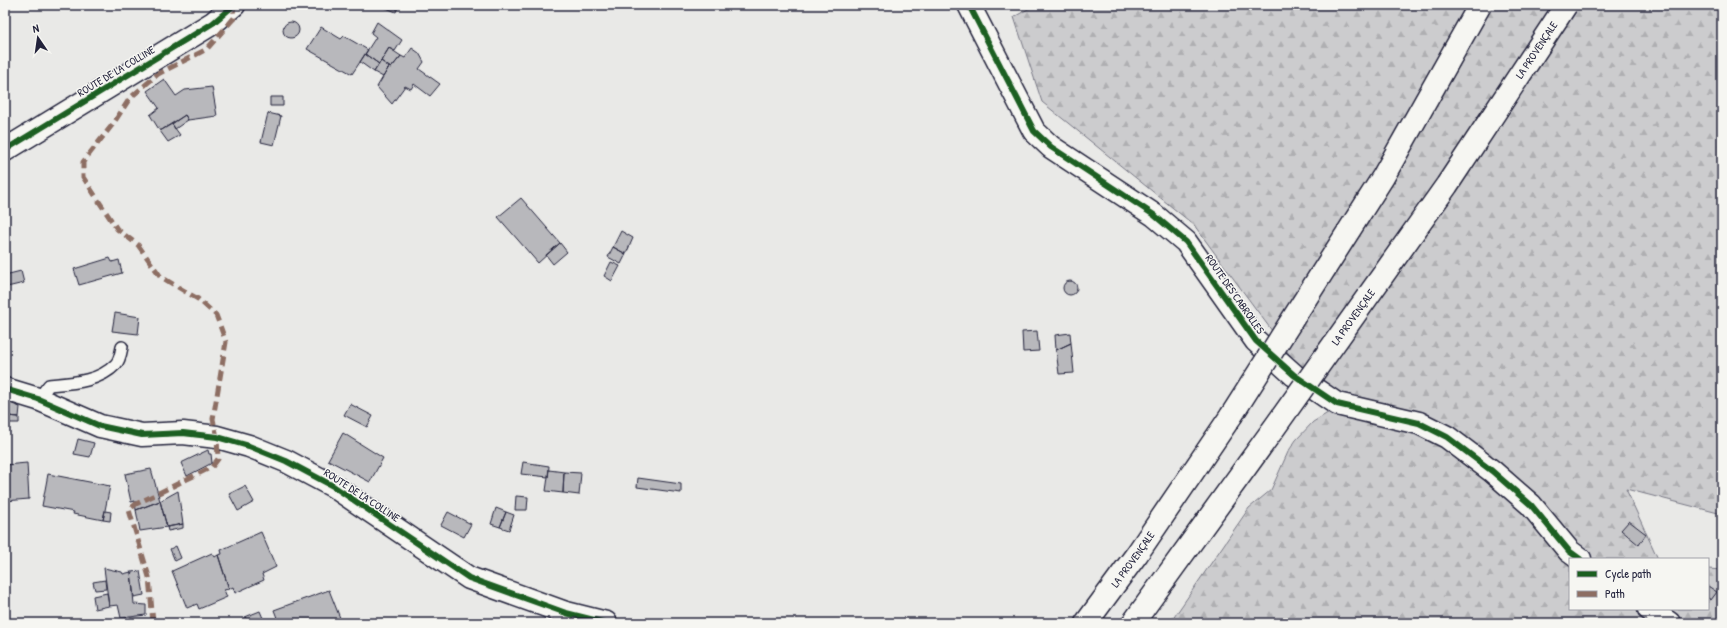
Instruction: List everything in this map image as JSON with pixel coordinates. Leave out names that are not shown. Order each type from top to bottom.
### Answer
[{"type":"main road","name":"ROUTE DE LA COLLINE","points":[[5,150],[213,23],[234,5]]},
{"type":"main road","name":"ROUTE DES CABROLLES","points":[[969,5],[1034,131],[1051,147],[1154,215],[1186,242],[1256,341],[1294,375],[1337,404],[1420,423],[1447,437],[1492,471],[1531,505],[1569,551],[1579,558]]},
{"type":"main road","name":"LA PROVENÇALE","points":[[1086,623],[1137,554],[1232,416],[1383,177],[1480,5]]},
{"type":"main road","name":"LA PROVENÇALE","points":[[1133,623],[1447,185],[1566,5]]},
{"type":"main road","name":"ROUTE DE LA COLLINE","points":[[5,389],[38,399],[100,426],[142,434],[183,433],[217,437],[249,446],[286,461],[333,486],[469,578],[566,614],[606,623]]},
{"type":"main road","points":[[1650,610],[1669,623]]},
{"type":"lane","points":[[38,399],[49,385],[98,377],[117,363],[122,347]]},
{"type":"green space","points":[[1035,5],[1722,5],[1722,514],[1626,489],[1658,558],[1569,558],[1569,610],[1709,610],[1709,569],[1722,570],[1722,623],[1170,623],[1249,508],[1271,490],[1288,452],[1296,440],[1313,422],[1331,411],[1194,225],[1042,102],[1014,17]]},
{"type":"building","points":[[379,5],[393,5],[398,7],[396,12]]},
{"type":"building","points":[[291,22],[297,24],[299,30],[297,36],[291,38],[285,36],[283,30],[285,24]]},
{"type":"building","points":[[377,22],[402,40],[395,51],[389,48],[379,64],[365,54],[376,37],[371,33]]},
{"type":"building","points":[[321,27],[341,39],[344,36],[368,50],[352,74],[307,49]]},
{"type":"building","points":[[389,48],[401,56],[391,68],[381,61]]},
{"type":"building","points":[[412,48],[419,53],[424,62],[419,69],[440,84],[430,96],[414,84],[411,89],[405,86],[392,104],[377,87],[389,67],[391,68],[401,56],[405,58]]},
{"type":"building","points":[[365,54],[379,64],[374,72],[360,62]]},
{"type":"building","points":[[381,61],[389,67],[383,77],[374,72]]},
{"type":"building","points":[[164,79],[176,96],[185,90],[212,87],[217,116],[188,120],[185,115],[160,131],[150,115],[159,108],[147,91]]},
{"type":"building","points":[[270,97],[283,97],[283,106],[270,106]]},
{"type":"building","points":[[268,113],[281,116],[274,145],[261,142]]},
{"type":"building","points":[[185,115],[188,120],[175,129],[172,124]]},
{"type":"building","points":[[172,124],[180,135],[168,142],[160,131]]},
{"type":"building","points":[[521,198],[560,243],[538,263],[498,217]]},
{"type":"building","points":[[621,231],[633,238],[626,254],[613,247]]},
{"type":"building","points":[[560,243],[567,252],[553,264],[546,255]]},
{"type":"building","points":[[613,247],[626,254],[621,264],[608,257]]},
{"type":"building","points":[[110,258],[112,262],[119,260],[122,273],[79,285],[74,269]]},
{"type":"building","points":[[611,262],[620,266],[612,281],[604,276]]},
{"type":"building","points":[[21,271],[24,283],[7,287],[5,275]]},
{"type":"building","points":[[1067,281],[1073,281],[1077,285],[1077,291],[1073,295],[1067,295],[1063,291],[1063,285]]},
{"type":"building","points":[[115,313],[140,317],[138,334],[112,331]]},
{"type":"building","points":[[1037,331],[1039,351],[1023,352],[1022,332]]},
{"type":"building","points":[[1070,333],[1071,343],[1056,350],[1055,335]]},
{"type":"building","points":[[1071,343],[1074,373],[1059,374],[1056,350]]},
{"type":"building","points":[[5,401],[20,407],[19,417],[8,416],[8,419],[5,419]]},
{"type":"building","points":[[350,404],[373,416],[367,427],[344,415]]},
{"type":"building","points":[[8,416],[19,417],[19,423],[5,423],[5,419],[8,419]]},
{"type":"building","points":[[343,433],[383,458],[370,482],[328,460]]},
{"type":"building","points":[[78,439],[94,443],[90,457],[74,454]]},
{"type":"building","points":[[208,450],[209,454],[211,454],[212,463],[187,476],[181,463]]},
{"type":"building","points":[[523,462],[549,466],[548,477],[521,474]]},
{"type":"building","points":[[27,463],[29,499],[5,501],[5,465]]},
{"type":"building","points":[[151,469],[160,501],[136,510],[135,501],[131,502],[125,474]]},
{"type":"building","points":[[549,470],[564,472],[563,493],[546,491]]},
{"type":"building","points":[[564,472],[581,473],[579,495],[563,493]]},
{"type":"building","points":[[48,474],[110,486],[103,520],[73,514],[74,512],[42,506]]},
{"type":"building","points":[[638,478],[681,484],[681,493],[637,487]]},
{"type":"building","points":[[245,486],[254,502],[238,511],[229,494]]},
{"type":"building","points":[[178,491],[183,524],[167,527],[160,501]]},
{"type":"building","points":[[516,496],[528,497],[527,510],[515,510]]},
{"type":"building","points":[[160,501],[167,527],[140,531],[136,510]]},
{"type":"building","points":[[496,508],[506,512],[500,527],[491,524]]},
{"type":"building","points":[[105,511],[111,512],[110,521],[103,520]]},
{"type":"building","points":[[448,512],[471,524],[464,537],[441,525]]},
{"type":"building","points":[[506,512],[514,515],[509,530],[500,527]]},
{"type":"building","points":[[1629,521],[1646,534],[1639,545],[1621,530]]},
{"type":"building","points":[[183,524],[183,528],[168,531],[167,527]]},
{"type":"building","points":[[261,532],[276,567],[262,574],[264,580],[235,593],[233,587],[229,589],[218,555],[222,554],[221,550]]},
{"type":"building","points":[[176,546],[181,558],[175,561],[170,549]]},
{"type":"building","points":[[212,553],[215,557],[218,555],[229,589],[224,590],[227,597],[199,609],[197,604],[187,608],[172,571]]},
{"type":"building","points":[[104,568],[122,572],[123,574],[131,572],[134,604],[146,605],[146,615],[121,618],[118,605],[109,606]]},
{"type":"building","points":[[140,571],[144,595],[134,597],[131,572]]},
{"type":"building","points":[[105,580],[106,589],[95,590],[93,582]]},
{"type":"building","points":[[1709,587],[1717,592],[1711,600],[1709,599]]},
{"type":"building","points":[[329,590],[342,623],[279,623],[274,610]]},
{"type":"building","points":[[107,593],[109,606],[95,609],[93,596]]},
{"type":"building","points":[[260,611],[265,623],[248,623],[245,617]]},
{"type":"marked path","points":[[153,623],[149,577],[129,510],[136,504],[212,467],[218,459],[217,437],[213,419],[226,342],[216,315],[198,299],[161,277],[138,245],[117,229],[83,177],[83,162],[113,124],[130,98],[158,74],[207,49],[234,18],[233,7]]},
{"type":"cycle path","points":[[5,150],[213,23],[234,5]]},
{"type":"cycle path","points":[[969,5],[1034,131],[1051,147],[1154,215],[1186,242],[1256,341],[1294,375],[1337,404],[1419,423],[1447,437],[1492,471],[1531,505],[1569,551],[1579,558]]},
{"type":"cycle path","points":[[5,389],[38,399],[100,426],[142,435],[183,433],[217,437],[249,446],[286,461],[333,486],[469,578],[566,613],[606,623]]}]
